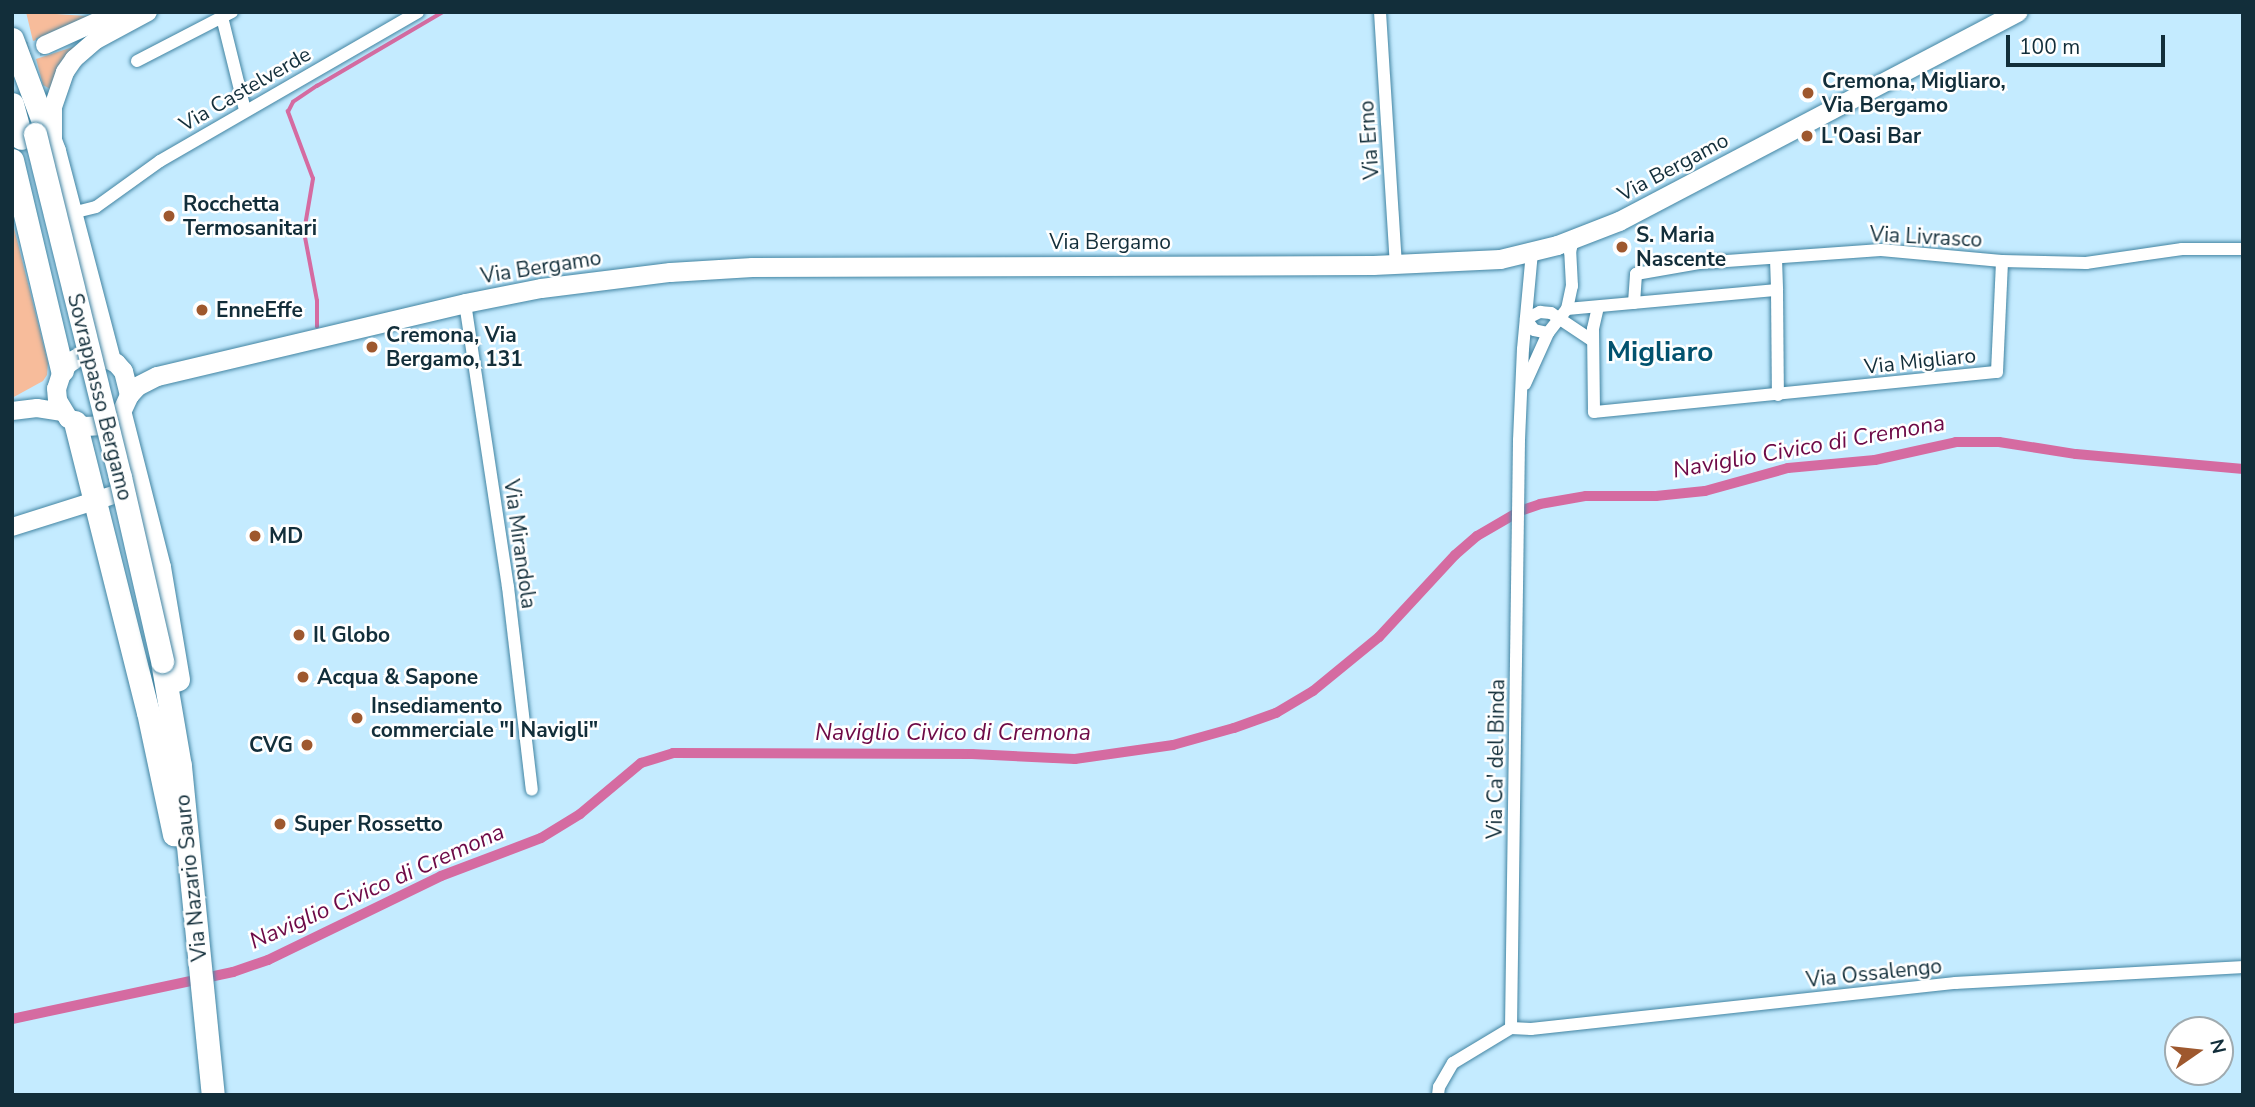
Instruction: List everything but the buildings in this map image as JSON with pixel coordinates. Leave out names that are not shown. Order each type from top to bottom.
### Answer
[{"type":"highway","points":[[12,39],[54,151],[94,302],[115,364]]},
{"type":"highway","points":[[12,50],[28,136]]},
{"type":"highway","points":[[12,104],[28,136]]},
{"type":"highway","name":"Sovrappasso Bergamo","points":[[28,136],[120,477],[156,663]]},
{"type":"highway","points":[[12,160],[49,314],[59,379]]},
{"type":"highway","points":[[49,314],[55,320],[71,322],[85,315],[94,302]]},
{"type":"highway","points":[[125,404],[139,488],[159,567],[177,669],[181,713],[180,766]]},
{"type":"highway","points":[[69,417],[94,500],[148,712],[174,834]]},
{"type":"highway","name":"Via Nazario Sauro","points":[[156,663],[180,766],[194,969],[191,995],[201,1095]]},
{"type":"highway","name":"Via Nazario Sauro","points":[[156,663],[174,834],[194,969],[207,1032],[213,1095]]},
{"type":"main road","name":"Via Bergamo","points":[[69,417],[94,427],[104,425],[157,376],[465,303],[623,277],[752,267],[1396,265],[1466,262],[1532,252],[1596,232],[1654,204],[2017,12]]},
{"type":"main road","name":"Via Bergamo","points":[[59,379],[78,357],[98,354],[115,364],[157,376]]},
{"type":"main road","points":[[115,364],[125,404]]},
{"type":"main road","points":[[59,379],[69,417]]},
{"type":"street","points":[[45,45],[118,12]]},
{"type":"street","points":[[54,151],[53,107],[65,72],[74,59],[96,40],[148,12]]},
{"type":"street","name":"Via Castelverde","points":[[76,232],[96,207],[160,161],[418,12]]},
{"type":"street","name":"Via Erno","points":[[1380,12],[1396,265]]},
{"type":"street","points":[[137,61],[225,14],[245,110]]},
{"type":"street","points":[[70,208],[80,211],[96,207]]},
{"type":"street","points":[[1564,313],[1572,286],[1565,242]]},
{"type":"street","name":"Via Livrasco","points":[[1634,303],[1634,278],[1642,271],[1699,263],[1881,250],[2002,261],[2087,263],[2182,249],[2243,249]]},
{"type":"street","name":"Via Ca' del Binda","points":[[1511,1028],[1519,496],[1525,319],[1532,252]]},
{"type":"street","points":[[1776,259],[1778,395]]},
{"type":"street","name":"Via Migliaro","points":[[1598,307],[1593,341],[1594,412],[1997,372],[2002,261]]},
{"type":"street","points":[[1548,333],[1534,330],[1525,319],[1540,312],[1564,313],[1634,303],[1776,290]]},
{"type":"street","name":"Via Mirandola","points":[[465,303],[508,587],[533,790]]},
{"type":"street","points":[[1564,313],[1593,341]]},
{"type":"street","name":"Via Ca' del Binda","points":[[1523,387],[1548,333],[1564,313]]},
{"type":"street","name":"Via Bergamo","points":[[17,410],[59,379]]},
{"type":"street","name":"Via Bergamo","points":[[17,410],[69,417]]},
{"type":"street","points":[[12,527],[139,488]]},
{"type":"street","name":"Via Ossalengo","points":[[1511,1028],[1531,1029],[1956,984],[2243,967]]},
{"type":"street","points":[[1438,1095],[1439,1087],[1453,1063],[1511,1028]]},
{"type":"shaded area","points":[[26,12],[86,16],[101,12],[61,32],[33,41]]},
{"type":"shaded area","points":[[79,45],[52,90],[43,85],[36,59]]},
{"type":"shaded area","points":[[12,220],[48,363],[47,375],[43,381],[12,398]]},
{"type":"waterway","points":[[317,327],[317,301],[304,232],[313,179],[288,112],[293,102],[317,86],[443,12]]},
{"type":"waterway","name":"Naviglio Civico di Cremona","points":[[12,1019],[233,972],[268,960],[441,876],[541,838],[580,814],[641,763],[673,753],[972,754],[1075,759],[1173,745],[1234,728],[1276,713],[1313,691],[1379,637],[1455,555],[1477,536],[1520,511],[1540,504],[1586,496],[1656,496],[1705,491],[1788,468],[1875,460],[1956,442],[1999,442],[2076,454],[2243,469]]},
{"type":"tunnel","points":[[12,54],[45,45]]},
{"type":"place","name":"Cremona, Migliaro, Via Bergamo","points":[[1808,93]]},
{"type":"place","name":"L'Oasi Bar","points":[[1807,136]]},
{"type":"place","name":"Rocchetta Termosanitari","points":[[169,216]]},
{"type":"place","name":"S. Maria Nascente","points":[[1622,247]]},
{"type":"place","name":"EnneEffe","points":[[202,310]]},
{"type":"place","name":"Cremona, Via Bergamo, 131","points":[[372,347]]},
{"type":"place","name":"MD","points":[[255,536]]},
{"type":"place","name":"Il Globo","points":[[299,635]]},
{"type":"place","name":"Acqua & Sapone","points":[[303,677]]},
{"type":"place","name":"Insediamento commerciale \"I Navigli\"","points":[[357,718]]},
{"type":"place","name":"CVG","points":[[307,745]]},
{"type":"place","name":"Super Rossetto","points":[[280,824]]},
{"type":"district","name":"Migliaro","points":[[1660,352]]}]
